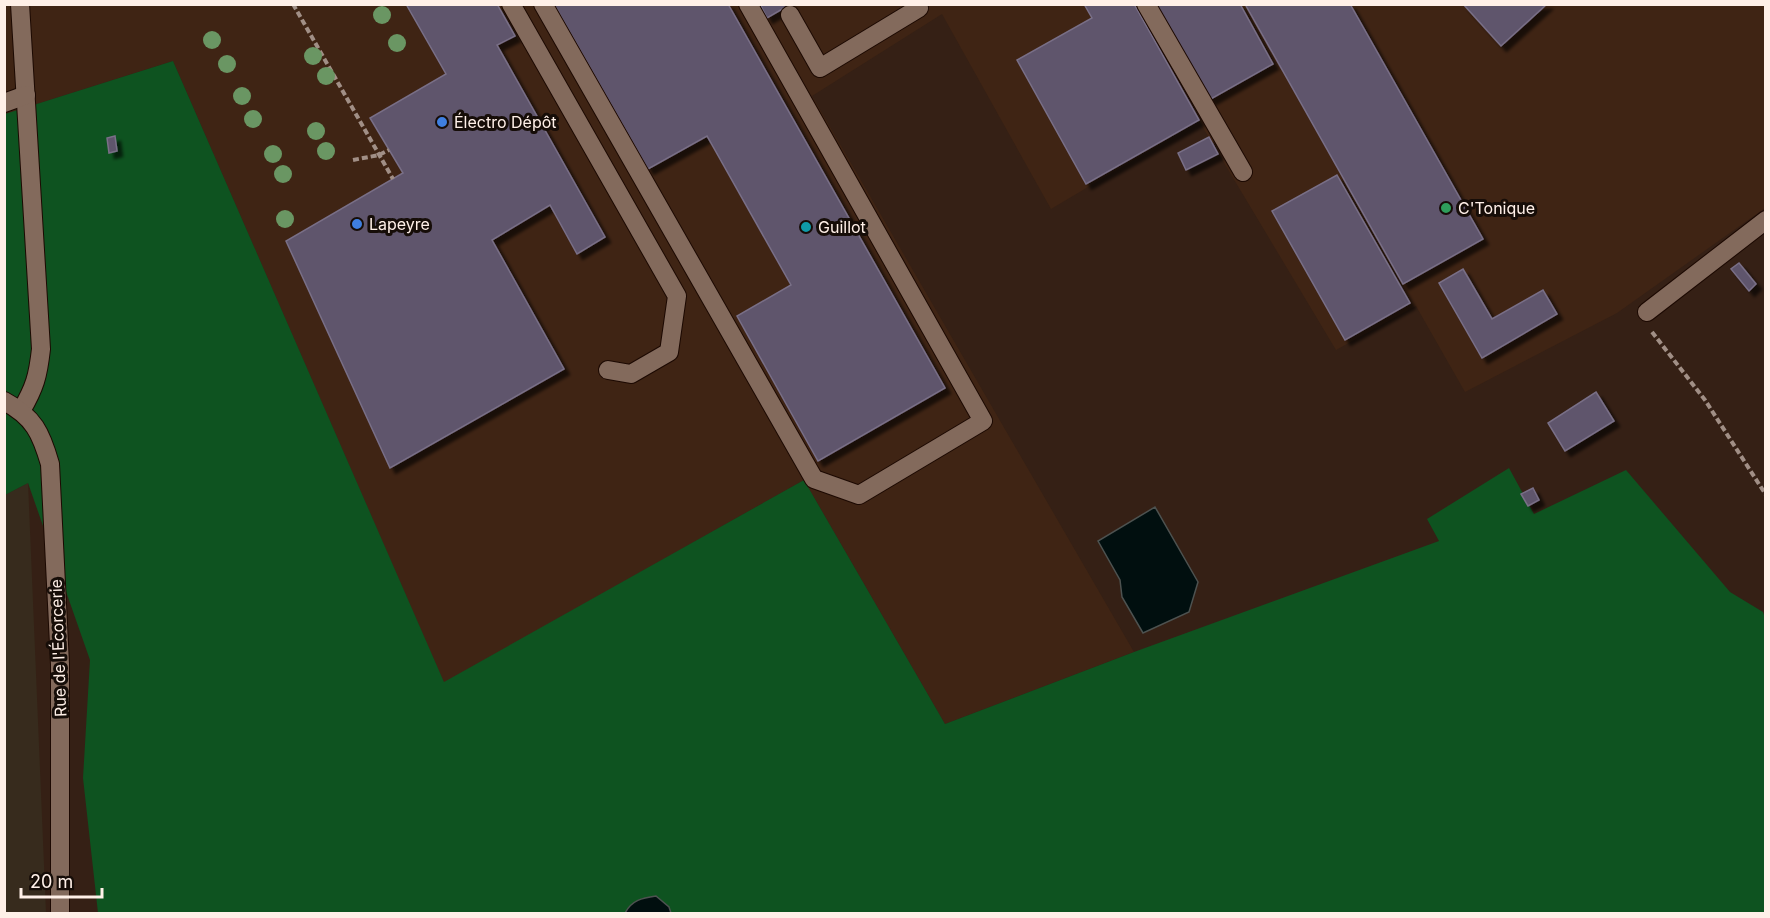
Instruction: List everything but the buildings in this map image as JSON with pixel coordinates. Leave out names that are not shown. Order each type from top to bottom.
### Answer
[{"type":"street","points":[[21,4],[41,349],[39,372],[34,390],[21,411]]},
{"type":"street","points":[[511,4],[677,296],[669,352],[631,374],[608,370]]},
{"type":"street","points":[[543,4],[814,479],[859,495],[983,421],[748,4]]},
{"type":"street","points":[[790,15],[820,68],[919,8],[917,4]]},
{"type":"street","points":[[1146,4],[1243,172]]},
{"type":"street","points":[[4,103],[26,95]]},
{"type":"street","points":[[1647,312],[1766,220]]},
{"type":"street","name":"Rue de l'Écorcerie","points":[[4,401],[21,411],[35,424],[43,440],[50,464],[60,664],[60,914]]},
{"type":"path","points":[[293,4],[393,179]]},
{"type":"path","points":[[352,160],[379,156],[389,150]]},
{"type":"path","points":[[1647,312],[1643,320],[1705,400],[1766,495]]},
{"type":"shaded area","points":[[5,5],[1765,5],[1765,208],[1617,313],[1465,392],[1416,306],[1336,350],[1199,121],[1051,209],[942,14],[812,96],[1134,652],[945,724],[804,480],[444,683],[173,61],[5,114]]},
{"type":"shaded area","points":[[28,483],[46,913],[5,914],[5,495]]},
{"type":"shaded area","points":[[1155,507],[1198,582],[1189,612],[1143,633],[1122,597],[1120,580],[1098,541]]},
{"type":"shaded area","points":[[656,896],[669,907],[671,913],[625,913],[638,900]]},
{"type":"green space","points":[[173,61],[444,682],[804,480],[945,724],[1134,652],[1439,541],[1427,519],[1509,468],[1534,514],[1626,470],[1730,592],[1763,612],[1765,618],[1765,913],[98,913],[83,778],[90,660],[28,483],[5,495],[5,114]]},
{"type":"place","name":"Électro Dépôt","points":[[442,122]]},
{"type":"place","name":"C'Tonique","points":[[1446,208]]},
{"type":"place","name":"Lapeyre","points":[[357,224]]},
{"type":"place","name":"Guillot","points":[[806,227]]}]
